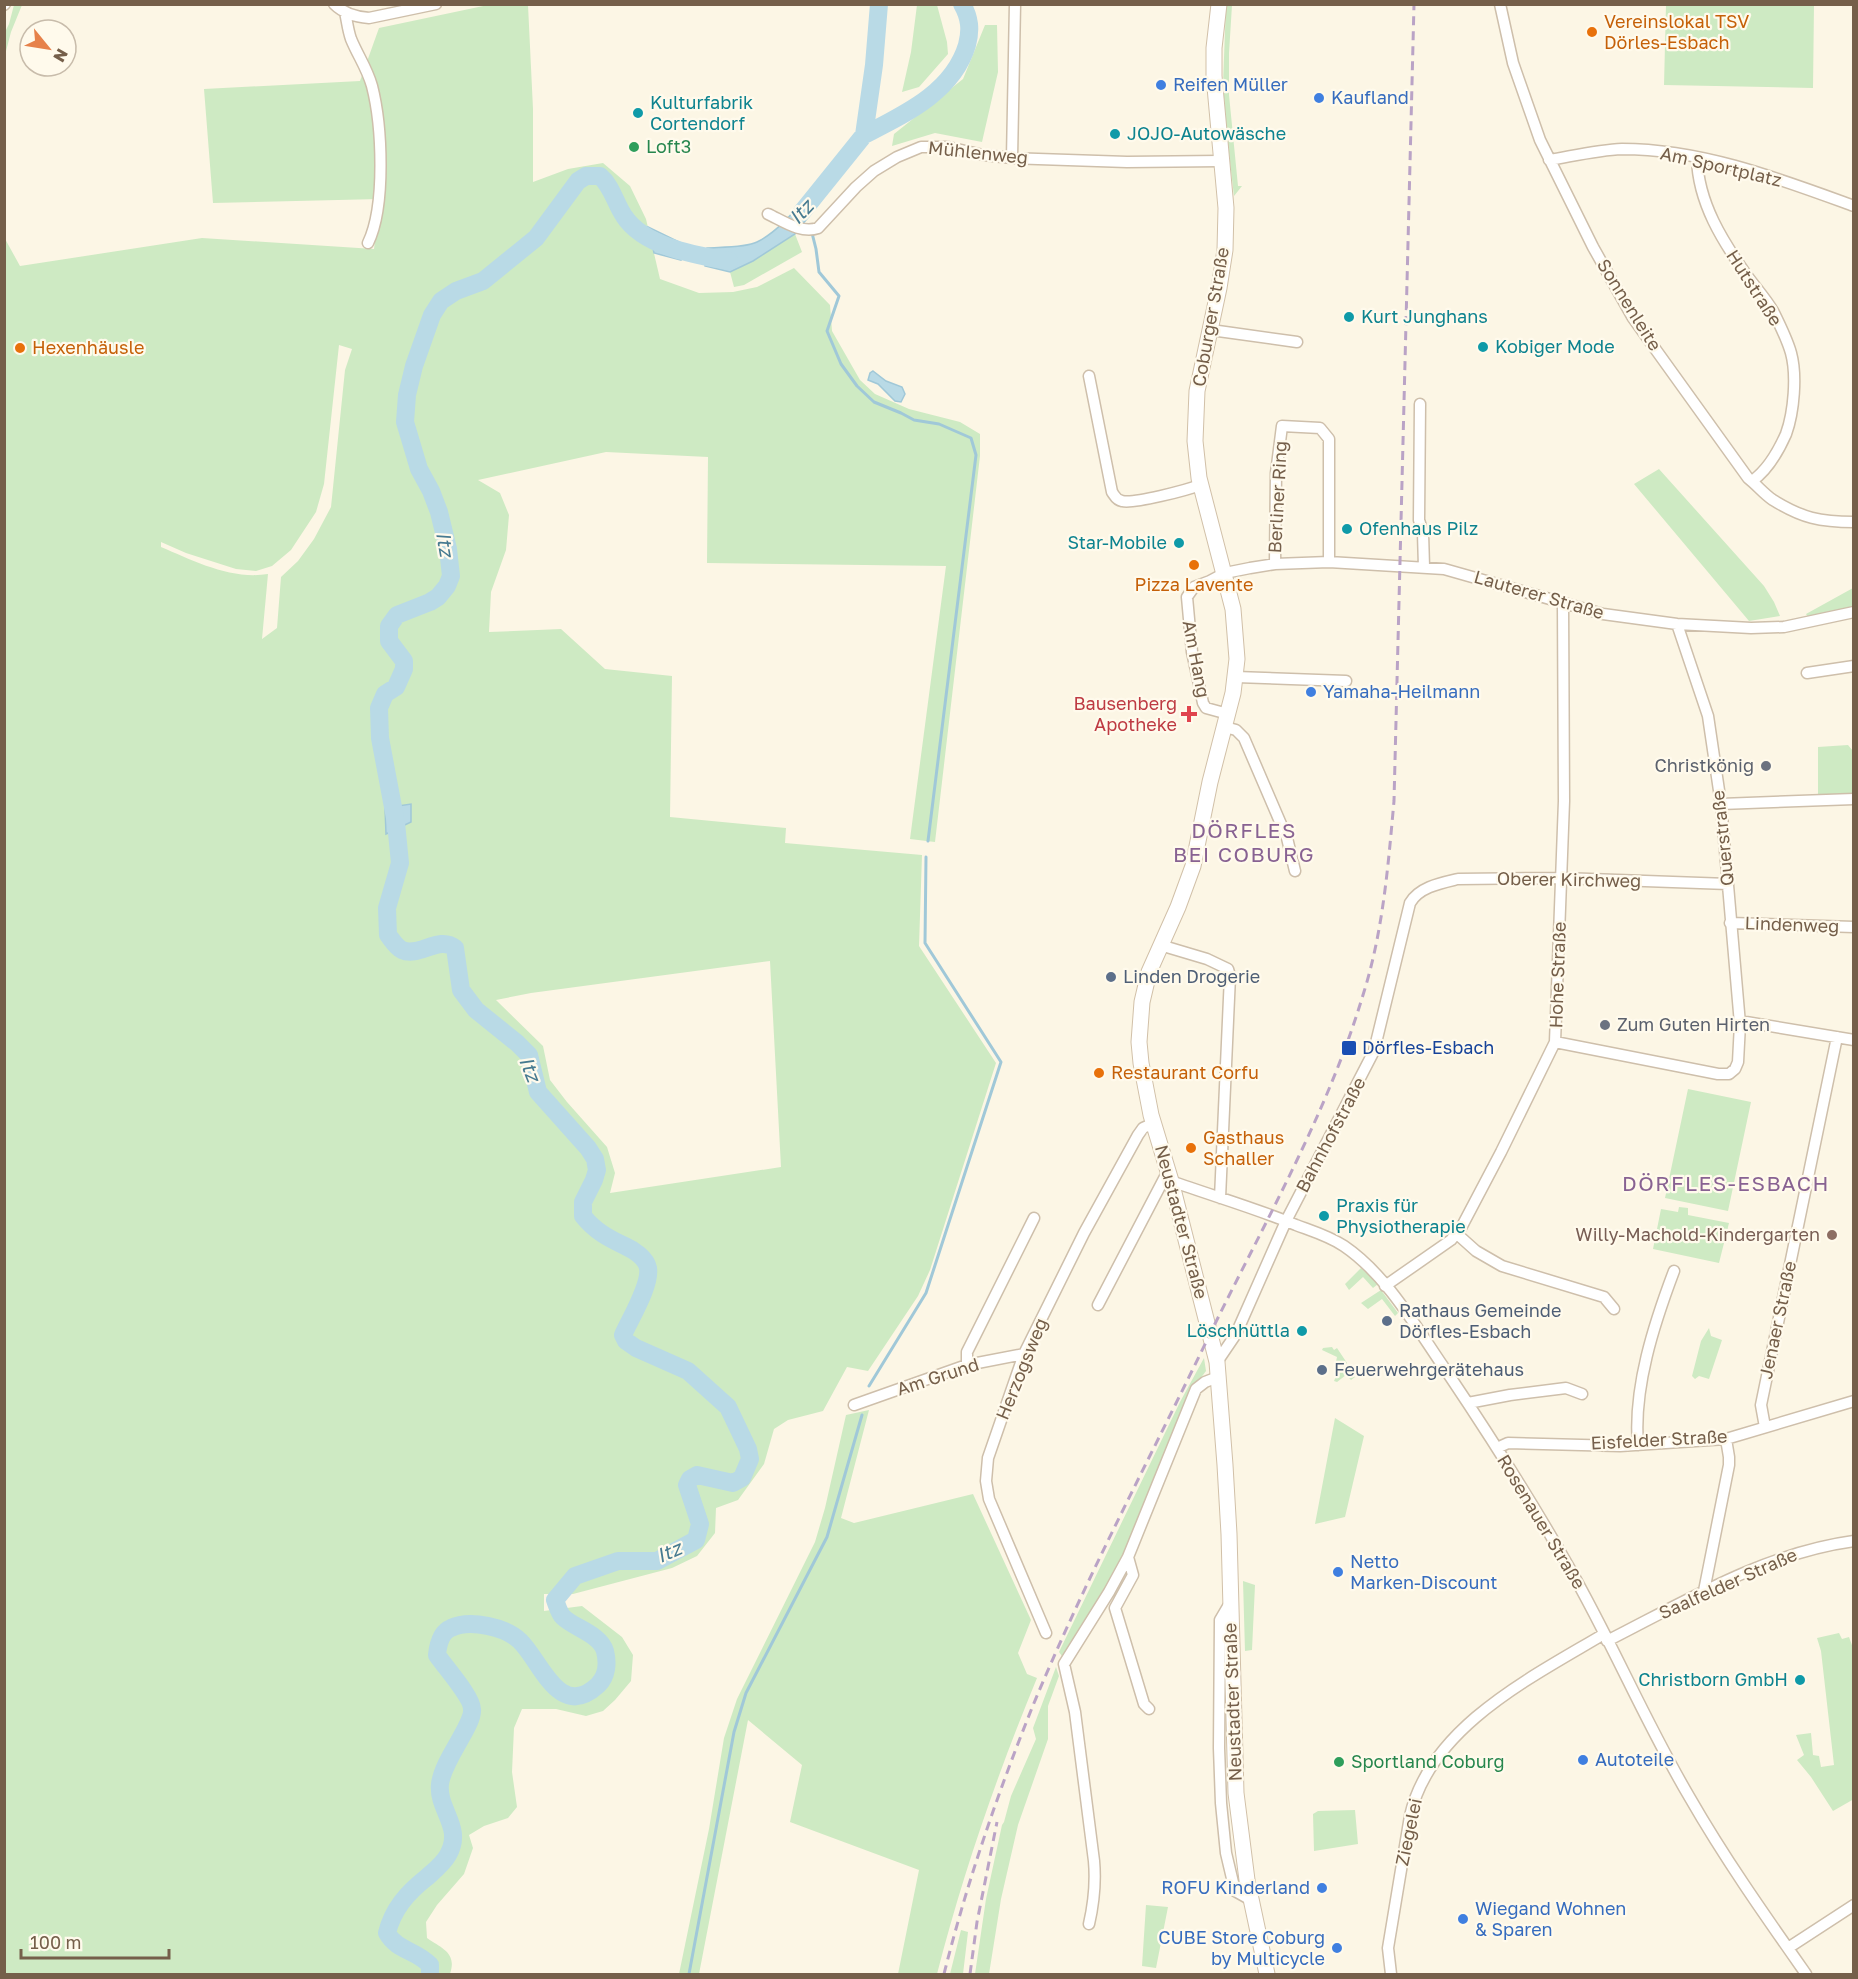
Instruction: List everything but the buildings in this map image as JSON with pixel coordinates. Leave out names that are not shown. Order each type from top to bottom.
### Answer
[{"type":"street","points":[[334,4],[345,12],[369,18],[436,4]]},
{"type":"street","points":[[1012,158],[1015,4]]},
{"type":"street","name":"Coburger Straße","points":[[1200,485],[1195,441],[1197,391],[1211,330],[1225,250],[1226,208],[1214,76],[1214,48],[1219,4]]},
{"type":"street","name":"Sonnenleite","points":[[1500,4],[1513,63],[1540,140],[1593,247],[1633,318],[1748,478],[1773,499],[1811,519],[1854,522]]},
{"type":"street","points":[[345,12],[351,39],[365,64],[372,88],[378,133],[380,192],[374,226],[368,243]]},
{"type":"street","name":"Mühlenweg","points":[[768,214],[808,230],[874,171],[911,150],[921,147],[948,147],[983,155],[1012,158],[1127,162],[1221,160]]},
{"type":"street","name":"Am Sportplatz","points":[[1549,160],[1619,149],[1650,150],[1697,158],[1790,183],[1854,206]]},
{"type":"street","name":"Hutstraße","points":[[1697,158],[1697,173],[1702,194],[1714,224],[1728,249],[1772,310],[1791,353],[1794,388],[1790,423],[1779,450],[1761,475],[1752,481]]},
{"type":"street","points":[[1211,330],[1297,342]]},
{"type":"street","points":[[1089,376],[1112,492],[1117,500],[1123,502],[1149,498],[1200,485]]},
{"type":"street","points":[[1420,404],[1419,520],[1424,533],[1424,567]]},
{"type":"street","name":"Berliner Ring","points":[[1275,564],[1276,473],[1282,426],[1320,428],[1329,439],[1329,562]]},
{"type":"street","name":"Neustadter Straße","points":[[1200,485],[1233,609],[1237,641],[1236,677],[1210,782],[1193,866],[1179,907],[1149,972],[1142,1002],[1139,1042],[1141,1064],[1154,1123],[1211,1333],[1217,1370],[1229,1534],[1236,1793],[1251,1900],[1267,1974]]},
{"type":"street","name":"Lauterer Straße","points":[[1225,573],[1275,564],[1329,562],[1444,569],[1603,614],[1677,624],[1751,628],[1784,627],[1854,612]]},
{"type":"street","name":"Am Hang","points":[[1225,573],[1194,587],[1187,597],[1187,606],[1192,652],[1203,703],[1206,708],[1226,721]]},
{"type":"street","name":"Hohe Straße","points":[[1385,1286],[1457,1234],[1496,1162],[1555,1042],[1564,801],[1563,604]]},
{"type":"street","name":"Querstraße","points":[[1555,1042],[1718,1074],[1729,1074],[1738,1062],[1740,1021],[1721,804],[1708,716],[1677,624]]},
{"type":"street","points":[[1807,673],[1854,666]]},
{"type":"street","points":[[1236,677],[1346,681]]},
{"type":"street","points":[[1226,721],[1244,738],[1287,838],[1295,872]]},
{"type":"street","points":[[1721,804],[1854,799]]},
{"type":"street","name":"Oberer Kirchweg","points":[[1414,896],[1434,886],[1458,879],[1562,878],[1728,884]]},
{"type":"street","name":"Bahnhofstraße","points":[[1128,1557],[1196,1389],[1217,1370],[1236,1334],[1286,1221],[1374,1052],[1410,903],[1414,896]]},
{"type":"street","name":"Lindenweg","points":[[1730,923],[1854,927]]},
{"type":"street","points":[[1160,945],[1207,959],[1228,969],[1230,976],[1220,1198]]},
{"type":"street","points":[[1740,1021],[1854,1040]]},
{"type":"street","name":"Jenaer Straße","points":[[1765,1427],[1761,1405],[1837,1037]]},
{"type":"street","name":"Herzogsweg","points":[[1046,1633],[989,1499],[986,1481],[988,1458],[1024,1354],[1084,1233],[1138,1135],[1143,1128],[1154,1123]]},
{"type":"street","points":[[1098,1305],[1170,1176]]},
{"type":"street","name":"Rosenauer Straße","points":[[1170,1176],[1220,1198],[1330,1238],[1363,1262],[1385,1286],[1419,1330],[1468,1403],[1570,1568],[1690,1798],[1806,1974]]},
{"type":"street","points":[[967,1365],[966,1353],[1034,1218]]},
{"type":"street","points":[[1457,1234],[1476,1251],[1502,1266],[1604,1297],[1614,1308]]},
{"type":"street","points":[[1638,1445],[1640,1400],[1648,1351],[1674,1271]]},
{"type":"street","name":"Am Grund","points":[[854,1405],[967,1365],[1024,1354]]},
{"type":"street","points":[[1468,1403],[1566,1388],[1582,1394]]},
{"type":"street","name":"Eisfelder Straße","points":[[1497,1449],[1508,1443],[1620,1446],[1726,1439],[1854,1401]]},
{"type":"street","points":[[1704,1591],[1729,1465],[1730,1457],[1726,1439]]},
{"type":"street","name":"Saalfelder Straße","points":[[1606,1638],[1704,1591],[1790,1554],[1854,1540]]},
{"type":"street","points":[[1089,1924],[1094,1905],[1094,1861],[1075,1712],[1064,1664],[1128,1557]]},
{"type":"street","points":[[1128,1557],[1133,1575],[1115,1608],[1144,1704],[1149,1709]]},
{"type":"street","name":"Ziegelei","points":[[1391,1974],[1388,1948],[1410,1816],[1414,1798],[1421,1783],[1435,1762],[1483,1711],[1511,1690],[1606,1638]]},
{"type":"street","points":[[1788,1948],[1854,1905]]},
{"type":"green space","points":[[14,5],[22,5],[5,55],[5,32]]},
{"type":"green space","points":[[488,5],[528,5],[533,109],[533,182],[568,169],[603,163],[630,186],[646,219],[660,279],[699,293],[733,292],[757,287],[794,268],[830,305],[832,331],[860,380],[875,394],[909,409],[960,422],[980,434],[980,456],[935,842],[910,839],[946,566],[707,563],[708,457],[606,452],[478,480],[500,493],[509,515],[506,550],[491,592],[489,632],[561,629],[605,669],[672,676],[670,817],[786,828],[785,843],[922,855],[919,946],[996,1063],[930,1270],[918,1296],[868,1371],[847,1367],[823,1411],[788,1420],[774,1429],[764,1464],[738,1500],[716,1508],[715,1533],[697,1556],[672,1568],[573,1594],[544,1594],[544,1611],[582,1606],[622,1637],[633,1655],[631,1681],[603,1711],[586,1716],[556,1709],[522,1709],[514,1728],[512,1772],[517,1807],[508,1818],[484,1826],[469,1835],[473,1848],[464,1874],[437,1905],[426,1922],[427,1938],[450,1956],[452,1967],[450,1974],[5,1974],[4,237],[20,266],[202,238],[374,249],[380,199],[213,203],[204,89],[360,81],[379,28]],"holes":[[[339,345],[352,349],[345,370],[331,507],[314,539],[298,561],[281,577],[277,628],[262,639],[268,574],[240,574],[213,568],[161,547],[161,542],[186,553],[236,569],[256,571],[272,566],[291,550],[316,512],[324,484]],[[770,961],[781,1167],[610,1193],[615,1173],[607,1147],[550,1080],[543,1046],[496,1000],[531,993]]]},
{"type":"green space","points":[[917,5],[937,5],[948,54],[919,87],[902,92],[911,52]]},
{"type":"green space","points":[[1226,5],[1232,5],[1229,95],[1238,186],[1242,186],[1234,196],[1223,84]]},
{"type":"green space","points":[[1666,5],[1814,5],[1813,88],[1664,85]]},
{"type":"green space","points":[[985,25],[997,25],[998,72],[982,142],[935,133],[892,146],[894,134],[963,79]]},
{"type":"green space","points":[[795,234],[802,252],[744,285],[734,287],[730,272],[753,261]]},
{"type":"green space","points":[[1659,469],[1764,586],[1780,616],[1749,621],[1634,484]]},
{"type":"green space","points":[[1853,588],[1853,607],[1808,617],[1806,614]]},
{"type":"green space","points":[[1848,745],[1853,751],[1853,796],[1818,797],[1818,747]]},
{"type":"green space","points":[[1688,1089],[1751,1102],[1728,1211],[1665,1198]]},
{"type":"green space","points":[[1679,1207],[1688,1208],[1688,1215],[1729,1223],[1719,1263],[1653,1249],[1661,1209],[1678,1212]]},
{"type":"green space","points":[[1361,1268],[1378,1284],[1373,1288],[1363,1277],[1349,1290],[1345,1284]]},
{"type":"green space","points":[[1381,1290],[1398,1313],[1395,1316],[1382,1299],[1368,1309],[1361,1303]]},
{"type":"green space","points":[[1709,1328],[1711,1336],[1722,1340],[1709,1379],[1699,1376],[1695,1379],[1692,1376],[1701,1341]]},
{"type":"green space","points":[[1332,1347],[1334,1350],[1337,1348],[1347,1363],[1344,1366],[1355,1377],[1351,1380],[1346,1375],[1337,1382],[1334,1381],[1341,1365],[1336,1362],[1337,1357],[1322,1350]]},
{"type":"green space","points":[[1204,1358],[1206,1371],[1191,1391],[1126,1555],[1064,1659],[1059,1652],[1180,1402]]},
{"type":"green space","points":[[869,1410],[841,1518],[854,1523],[973,1494],[1031,1620],[1018,1653],[1027,1674],[1037,1678],[982,1825],[937,1974],[898,1974],[919,1870],[790,1822],[802,1765],[748,1720],[699,1974],[679,1974],[709,1829],[724,1738],[737,1699],[815,1542],[846,1415]]},
{"type":"green space","points":[[1335,1418],[1364,1436],[1345,1517],[1315,1524]]},
{"type":"green space","points":[[1243,1581],[1255,1585],[1252,1650],[1245,1651]]},
{"type":"green space","points":[[1839,1633],[1842,1639],[1849,1637],[1853,1648],[1854,1799],[1833,1811],[1797,1760],[1804,1755],[1796,1735],[1811,1733],[1813,1755],[1819,1756],[1821,1767],[1834,1765],[1821,1651],[1817,1638]]},
{"type":"green space","points":[[1056,1667],[1059,1676],[1048,1706],[1048,1739],[1018,1825],[1001,1899],[989,1974],[975,1974],[986,1899],[1002,1825],[1011,1796],[1036,1739],[1033,1728]]},
{"type":"green space","points":[[1355,1810],[1358,1844],[1314,1851],[1313,1814],[1318,1811]]},
{"type":"green space","points":[[1146,1905],[1168,1907],[1156,1968],[1142,1966]]},
{"type":"green space","points":[[961,1930],[968,1932],[963,1974],[950,1974]]},
{"type":"water","points":[[815,187],[821,201],[795,234],[753,261],[730,272],[705,266],[707,248],[752,244],[766,237],[796,210]]},
{"type":"water","points":[[648,227],[685,245],[681,260],[654,253]]},
{"type":"water","points":[[873,371],[886,381],[902,387],[905,394],[901,402],[895,401],[878,384],[868,380]]},
{"type":"water","points":[[411,804],[411,822],[386,834],[385,808]]},
{"type":"waterway","name":"Itz","points":[[802,212],[864,135],[874,65],[879,4]]},
{"type":"waterway","name":"Itz","points":[[864,135],[926,100],[951,76],[960,62],[968,40],[968,19],[962,4]]},
{"type":"waterway","name":"Itz","points":[[430,1974],[430,1965],[425,1960],[401,1947],[387,1933],[393,1916],[402,1902],[441,1864],[452,1845],[452,1827],[442,1802],[440,1784],[442,1774],[468,1724],[472,1709],[463,1690],[437,1655],[442,1636],[451,1628],[459,1625],[477,1624],[497,1628],[520,1641],[552,1684],[562,1692],[572,1696],[584,1694],[598,1685],[603,1678],[606,1665],[605,1651],[598,1640],[563,1617],[555,1600],[575,1576],[618,1561],[657,1561],[696,1540],[700,1524],[687,1485],[690,1479],[697,1475],[733,1483],[742,1478],[750,1459],[748,1449],[728,1407],[688,1371],[636,1348],[626,1341],[623,1335],[646,1283],[647,1264],[636,1252],[602,1234],[583,1216],[583,1202],[597,1170],[595,1159],[538,1092],[529,1055],[476,1010],[461,990],[455,948],[442,944],[409,952],[398,947],[388,935],[387,908],[400,863],[396,823],[380,738],[379,708],[385,694],[396,687],[404,669],[404,661],[389,641],[389,626],[397,615],[438,597],[447,586],[451,576],[448,549],[439,512],[419,469],[405,422],[407,395],[414,366],[432,315],[441,301],[456,291],[483,281],[536,238],[578,181],[586,176],[600,176],[604,180],[624,216],[644,235],[672,248],[729,261]]},
{"type":"waterway","points":[[812,233],[819,272],[839,296],[827,331],[841,364],[857,386],[874,402],[914,420],[939,424],[971,438],[976,455],[928,841]]},
{"type":"waterway","points":[[869,1386],[926,1293],[1001,1062],[925,943],[926,857]]},
{"type":"waterway","points":[[689,1974],[734,1732],[746,1693],[827,1537],[862,1415]]},
{"type":"railway","points":[[944,1974],[984,1837],[1034,1703],[1097,1564],[1313,1126],[1348,1040],[1370,971],[1384,899],[1394,801],[1414,4]]},
{"type":"railway","points":[[970,1974],[977,1922],[997,1822]]},
{"type":"place","name":"Vereinslokal TSV Dörles-Esbach","points":[[1592,32]]},
{"type":"place","name":"Reifen Müller","points":[[1161,85]]},
{"type":"place","name":"Kaufland","points":[[1319,98]]},
{"type":"place","name":"Kulturfabrik Cortendorf","points":[[638,113]]},
{"type":"place","name":"JOJO-Autowäsche","points":[[1115,134]]},
{"type":"place","name":"Loft3","points":[[634,147]]},
{"type":"place","name":"Kurt Junghans","points":[[1349,317]]},
{"type":"place","name":"Kobiger Mode","points":[[1483,347]]},
{"type":"place","name":"Hexenhäusle","points":[[20,348]]},
{"type":"place","name":"Ofenhaus Pilz","points":[[1347,529]]},
{"type":"place","name":"Star-Mobile","points":[[1179,543]]},
{"type":"place","name":"Pizza Lavente","points":[[1194,565]]},
{"type":"place","name":"Yamaha-Heilmann","points":[[1311,692]]},
{"type":"place","name":"Bausenberg Apotheke","points":[[1189,714]]},
{"type":"place","name":"Christkönig","points":[[1766,766]]},
{"type":"place","name":"Linden Drogerie","points":[[1111,977]]},
{"type":"place","name":"Zum Guten Hirten","points":[[1605,1025]]},
{"type":"place","name":"Dörfles-Esbach","points":[[1349,1048]]},
{"type":"place","name":"Restaurant Corfu","points":[[1099,1073]]},
{"type":"place","name":"Gasthaus Schaller","points":[[1191,1148]]},
{"type":"place","name":"Praxis für Physiotherapie","points":[[1324,1216]]},
{"type":"place","name":"Willy-Machold-Kindergarten","points":[[1832,1235]]},
{"type":"place","name":"Rathaus Gemeinde Dörfles-Esbach","points":[[1387,1321]]},
{"type":"place","name":"Löschhüttla","points":[[1302,1331]]},
{"type":"place","name":"Feuerwehrgerätehaus","points":[[1322,1370]]},
{"type":"place","name":"Netto Marken-Discount","points":[[1338,1572]]},
{"type":"place","name":"Christborn GmbH","points":[[1800,1680]]},
{"type":"place","name":"Autoteile","points":[[1583,1760]]},
{"type":"place","name":"Sportland Coburg","points":[[1339,1762]]},
{"type":"place","name":"ROFU Kinderland","points":[[1322,1888]]},
{"type":"place","name":"Wiegand Wohnen & Sparen","points":[[1463,1919]]},
{"type":"place","name":"CUBE Store Coburg by Multicycle","points":[[1337,1948]]},
{"type":"district","name":"DÖRFLES BEI COBURG","points":[[1244,843]]},
{"type":"district","name":"DÖRFLES-ESBACH","points":[[1726,1184]]}]
